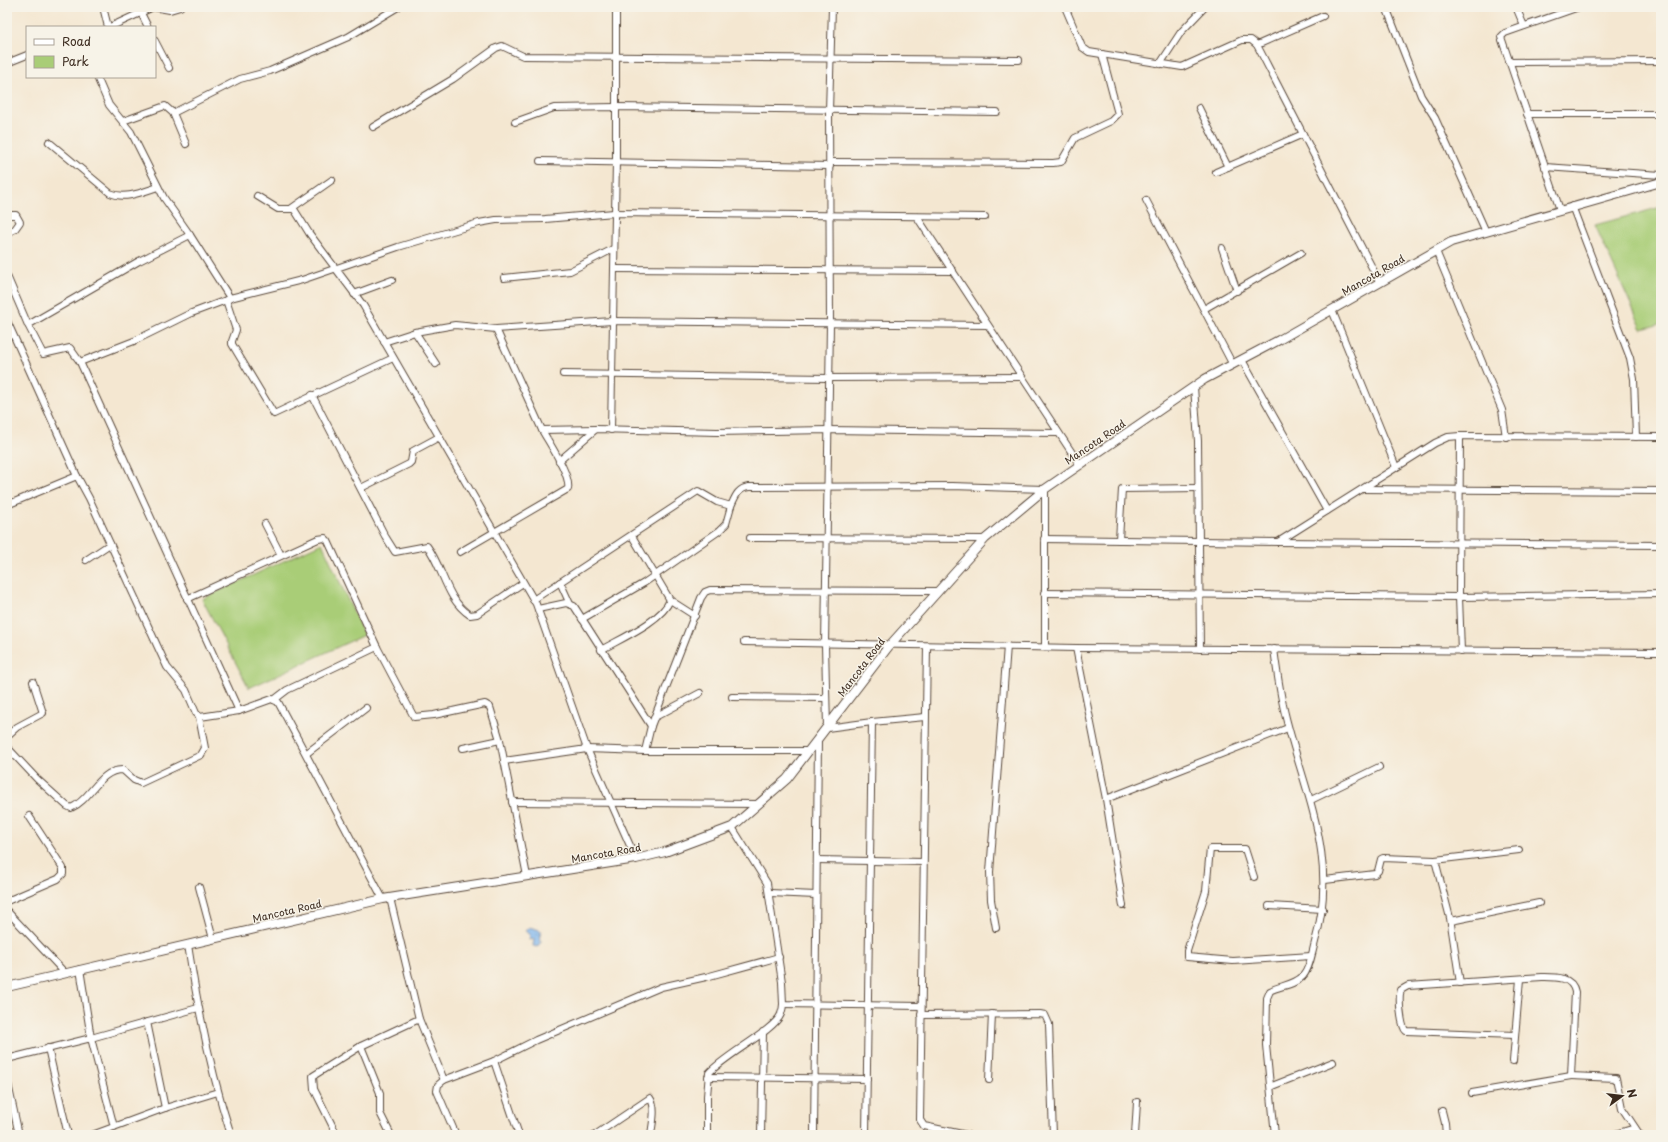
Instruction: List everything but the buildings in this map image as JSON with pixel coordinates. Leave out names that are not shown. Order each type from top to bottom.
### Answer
[{"type":"main road","name":"Mancota Road","points":[[7,987],[213,940],[386,898],[636,859],[665,852],[732,827],[786,779],[889,646],[985,539],[1045,489],[1194,387],[1451,242],[1572,206],[1661,182]]},
{"type":"street","points":[[103,7],[109,26]]},
{"type":"street","points":[[111,26],[153,7],[170,10],[180,7]]},
{"type":"street","points":[[173,113],[240,80],[270,70],[348,37],[398,7]]},
{"type":"street","points":[[611,430],[612,321],[615,269],[613,249],[616,161],[616,7]]},
{"type":"street","points":[[832,7],[829,111],[830,324],[825,645],[827,728],[925,717]]},
{"type":"street","points":[[1065,7],[1084,49],[1089,52],[1178,67],[1185,66],[1247,38],[1257,45],[1380,283]]},
{"type":"street","points":[[1160,64],[1181,32],[1205,7]]},
{"type":"street","points":[[1386,7],[1420,96],[1435,118],[1486,232]]},
{"type":"street","points":[[1516,7],[1524,26]]},
{"type":"street","points":[[1560,210],[1508,62],[1501,36],[1505,33],[1578,7]]},
{"type":"street","points":[[141,13],[148,26]]},
{"type":"street","points":[[1257,45],[1323,16]]},
{"type":"street","points":[[156,43],[169,68]]},
{"type":"street","points":[[373,127],[453,79],[496,48],[502,46],[523,56],[830,57],[1019,60]]},
{"type":"street","points":[[540,161],[830,164],[1061,162],[1075,138],[1111,121],[1118,114],[1102,54]]},
{"type":"street","points":[[7,63],[26,55]]},
{"type":"street","points":[[1508,62],[1661,62]]},
{"type":"street","points":[[97,78],[108,105],[123,121],[139,145],[158,188],[190,235],[228,299],[236,330],[232,344],[271,412],[278,414],[312,395],[393,358]]},
{"type":"street","points":[[123,121],[161,106],[165,106],[173,113],[186,144]]},
{"type":"street","points":[[514,122],[554,108],[616,107],[829,111],[997,112]]},
{"type":"street","points":[[1199,108],[1228,167]]},
{"type":"street","points":[[1527,114],[1661,114]]},
{"type":"street","points":[[1216,172],[1303,134]]},
{"type":"street","points":[[49,142],[110,193],[117,196],[134,194],[158,188]]},
{"type":"street","points":[[1545,167],[1661,175]]},
{"type":"street","points":[[257,196],[278,209],[292,208],[332,180]]},
{"type":"street","points":[[1146,200],[1233,365]]},
{"type":"street","points":[[1572,206],[1630,358],[1634,379],[1636,437]]},
{"type":"street","points":[[292,208],[297,212],[309,233],[354,294],[384,342],[533,600],[538,610],[587,749],[636,859]]},
{"type":"street","points":[[80,362],[134,341],[189,314],[228,299],[302,280],[335,268],[479,223],[496,220],[545,220],[614,213],[829,217],[985,217]]},
{"type":"street","points":[[7,215],[16,214],[20,222],[15,229],[7,233]]},
{"type":"street","points":[[917,217],[1080,465]]},
{"type":"street","points":[[28,325],[139,261],[190,235]]},
{"type":"street","points":[[1222,248],[1237,291]]},
{"type":"street","points":[[504,278],[570,272],[613,249]]},
{"type":"street","points":[[1436,251],[1502,410],[1506,437]]},
{"type":"street","points":[[1204,310],[1301,253]]},
{"type":"street","points":[[615,269],[830,272],[953,271]]},
{"type":"street","points":[[7,276],[28,325],[43,354],[70,348],[80,362],[239,711]]},
{"type":"street","points":[[354,294],[392,280]]},
{"type":"street","points":[[1332,310],[1396,467]]},
{"type":"street","points":[[7,321],[77,476],[167,667],[186,690],[199,717],[205,748],[201,756],[141,783],[134,780],[123,770],[113,772],[100,780],[80,802],[71,808],[37,779],[7,747]]},
{"type":"street","points":[[384,342],[415,332],[455,325],[496,329],[612,321],[987,325]]},
{"type":"street","points":[[460,552],[568,489],[568,484],[559,461],[542,430],[496,329]]},
{"type":"street","points":[[415,332],[436,364]]},
{"type":"street","points":[[1242,360],[1327,511]]},
{"type":"street","points":[[563,374],[828,378],[1021,377]]},
{"type":"street","points":[[1194,387],[1198,488],[1200,649]]},
{"type":"street","points":[[312,395],[362,488],[393,550],[398,552],[427,546],[451,593],[461,607],[470,615],[477,614],[524,583]]},
{"type":"street","points":[[542,430],[596,429],[717,432],[828,430],[1058,433]]},
{"type":"street","points":[[559,461],[596,429]]},
{"type":"street","points":[[362,488],[409,464],[412,459],[413,451],[438,436]]},
{"type":"street","points":[[1278,542],[1441,439],[1460,436],[1661,437]]},
{"type":"street","points":[[1460,436],[1461,490],[1458,597],[1461,651]]},
{"type":"street","points":[[7,505],[77,476]]},
{"type":"street","points":[[582,619],[656,575],[719,531],[726,524],[731,506],[737,493],[745,487],[828,486],[1045,489],[1044,647]]},
{"type":"street","points":[[1119,540],[1122,489],[1198,488]]},
{"type":"street","points":[[1363,489],[1661,491]]},
{"type":"street","points":[[533,600],[698,491],[717,502],[731,506]]},
{"type":"street","points":[[265,524],[281,555]]},
{"type":"street","points":[[632,536],[670,600],[695,616]]},
{"type":"street","points":[[750,538],[826,537],[985,539]]},
{"type":"street","points":[[187,599],[281,555],[318,539],[325,538],[377,648],[414,717],[434,715],[487,704],[492,709],[500,740],[527,876]]},
{"type":"street","points":[[1044,539],[1661,545]]},
{"type":"street","points":[[86,560],[110,544]]},
{"type":"street","points":[[560,582],[570,604],[582,619],[651,726]]},
{"type":"street","points":[[645,751],[651,726],[701,598],[705,592],[710,590],[937,591]]},
{"type":"street","points":[[1044,593],[1199,593],[1458,597],[1661,594]]},
{"type":"street","points":[[601,650],[649,622],[659,614],[670,600]]},
{"type":"street","points":[[538,610],[570,604]]},
{"type":"street","points":[[744,642],[889,646],[1661,652]]},
{"type":"street","points":[[927,646],[921,1006],[921,1124],[924,1126],[967,1135]]},
{"type":"street","points":[[996,928],[991,900],[990,872],[1007,646]]},
{"type":"street","points":[[199,717],[239,711],[262,702],[274,700],[287,690],[377,648]]},
{"type":"street","points":[[1076,648],[1106,799],[1123,906]]},
{"type":"street","points":[[1274,649],[1280,693],[1288,728],[1311,800],[1321,849],[1325,880],[1323,909],[1311,956],[1302,976],[1298,980],[1270,991],[1267,998],[1266,1045],[1272,1086],[1275,1135]]},
{"type":"street","points":[[7,736],[17,727],[43,713],[33,682]]},
{"type":"street","points":[[655,717],[700,693]]},
{"type":"street","points":[[732,697],[826,698]]},
{"type":"street","points":[[274,700],[281,705],[386,898],[419,1019],[444,1080]]},
{"type":"street","points":[[307,753],[366,708]]},
{"type":"street","points":[[866,1135],[872,722]]},
{"type":"street","points":[[1106,799],[1288,728]]},
{"type":"street","points":[[814,1135],[818,739]]},
{"type":"street","points":[[463,748],[500,740]]},
{"type":"street","points":[[504,761],[587,749],[645,751],[809,751]]},
{"type":"street","points":[[1311,800],[1378,767]]},
{"type":"street","points":[[512,802],[758,804]]},
{"type":"street","points":[[7,901],[58,879],[63,874],[63,868],[28,816]]},
{"type":"street","points":[[707,1135],[708,1077],[714,1068],[730,1053],[763,1032],[781,1014],[783,1004],[770,893],[763,874],[732,827]]},
{"type":"street","points":[[1254,877],[1245,849],[1210,849],[1206,891],[1187,951],[1187,956],[1233,961],[1311,956]]},
{"type":"street","points":[[1325,880],[1375,874],[1378,871],[1381,859],[1383,858],[1435,860],[1519,850]]},
{"type":"street","points":[[816,860],[923,862]]},
{"type":"street","points":[[1435,860],[1451,921],[1460,984]]},
{"type":"street","points":[[199,887],[213,940]]},
{"type":"street","points":[[770,893],[816,895]]},
{"type":"street","points":[[1451,921],[1539,903]]},
{"type":"street","points":[[1269,906],[1323,909]]},
{"type":"street","points":[[7,911],[65,973]]},
{"type":"street","points":[[188,945],[198,1008],[218,1092],[231,1135]]},
{"type":"street","points":[[456,1135],[437,1091],[438,1085],[444,1080],[494,1060],[543,1037],[671,983],[706,977],[778,957]]},
{"type":"street","points":[[80,970],[91,1038],[114,1128]]},
{"type":"street","points":[[1515,1035],[1412,1032],[1404,1029],[1400,994],[1403,988],[1520,979],[1553,977],[1561,978],[1572,983],[1575,992],[1571,1076]]},
{"type":"street","points":[[1513,1061],[1520,979]]},
{"type":"street","points":[[783,1004],[921,1006]]},
{"type":"street","points":[[7,1059],[91,1038],[198,1008]]},
{"type":"street","points":[[989,1080],[992,1014]]},
{"type":"street","points":[[921,1015],[1045,1015],[1048,1019],[1053,1135]]},
{"type":"street","points":[[337,1135],[314,1089],[312,1076],[361,1046],[419,1019]]},
{"type":"street","points":[[147,1022],[165,1108]]},
{"type":"street","points":[[761,1135],[763,1032]]},
{"type":"street","points":[[361,1046],[380,1093],[380,1113],[391,1135]]},
{"type":"street","points":[[48,1048],[68,1135]]},
{"type":"street","points":[[494,1060],[519,1135]]},
{"type":"street","points":[[1272,1086],[1333,1062]]},
{"type":"street","points":[[1472,1093],[1571,1076],[1616,1078],[1622,1108],[1640,1135]]},
{"type":"street","points":[[708,1077],[867,1079]]},
{"type":"street","points":[[7,1079],[19,1135]]},
{"type":"street","points":[[92,1135],[165,1108],[218,1092]]},
{"type":"street","points":[[595,1135],[650,1098],[652,1101],[653,1111],[651,1135]]},
{"type":"street","points":[[1135,1135],[1137,1102]]},
{"type":"street","points":[[1442,1111],[1446,1123],[1446,1135]]},
{"type":"street","points":[[1612,1135],[1634,1128]]},
{"type":"green space","points":[[1661,207],[1661,324],[1642,329],[1595,225]]},
{"type":"green space","points":[[322,543],[364,635],[249,688],[202,599]]},
{"type":"water","points":[[529,927],[540,930],[541,942],[537,947],[533,946],[534,939],[529,940],[530,934],[525,931]]}]
